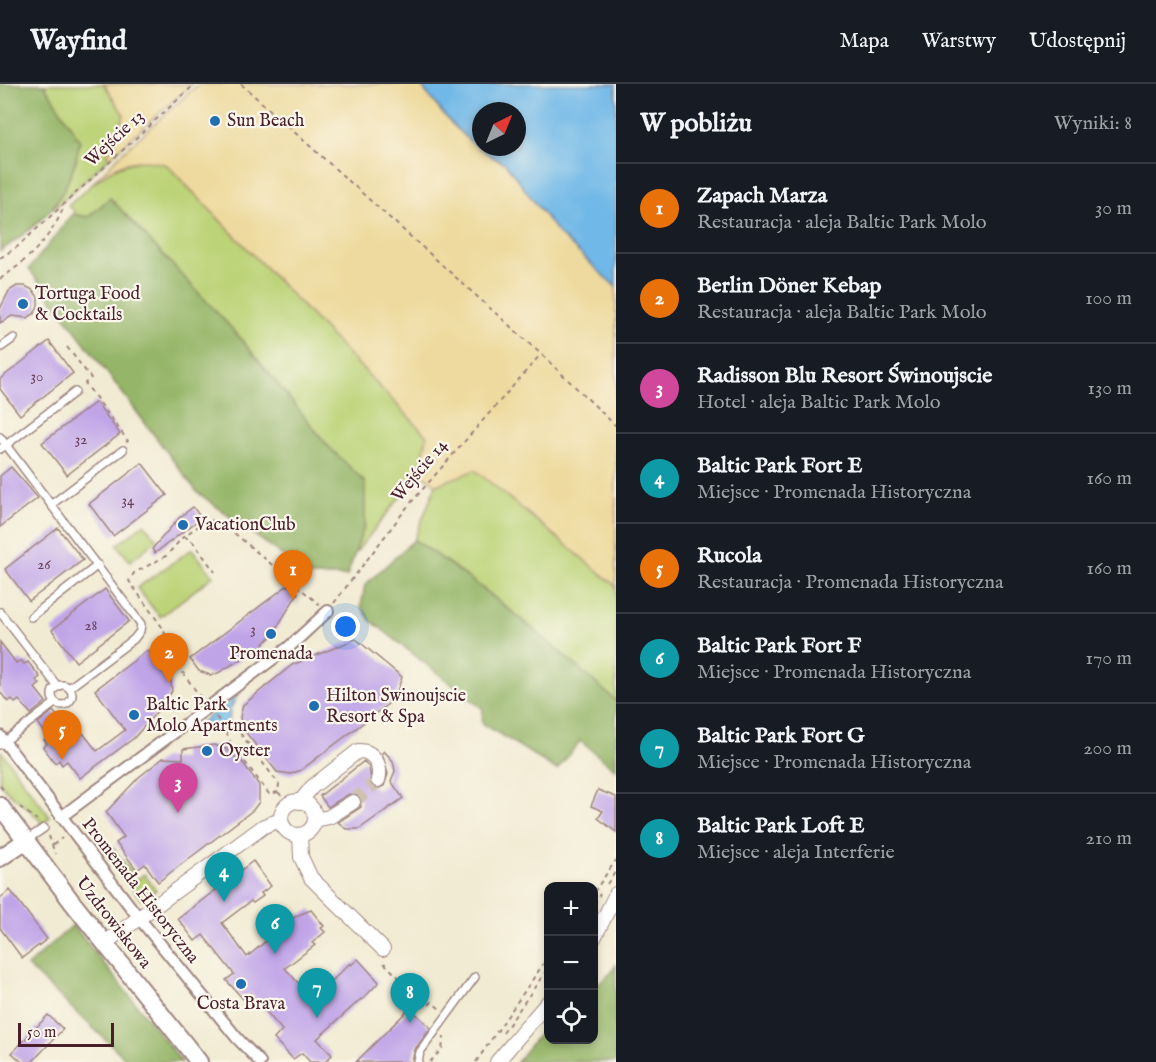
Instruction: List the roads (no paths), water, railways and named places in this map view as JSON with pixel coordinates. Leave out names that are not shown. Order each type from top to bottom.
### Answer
[{"type":"street","points":[[61,817],[209,709],[309,631],[327,611]]},
{"type":"street","name":"Promenada Historyczna","points":[[2,741],[139,918],[237,1038],[260,1062]]},
{"type":"street","points":[[294,803],[313,810],[315,820],[308,832],[300,835],[289,833],[281,820],[283,811],[358,751],[368,752],[375,759],[380,770],[378,780]]},
{"type":"street","name":"Uzdrowiskowa","points":[[7,801],[25,841],[199,1062]]},
{"type":"street","points":[[315,820],[329,817],[352,802]]},
{"type":"street","points":[[105,944],[264,826],[281,820]]},
{"type":"street","points":[[300,835],[301,857],[311,878],[381,953]]},
{"type":"street","points":[[0,858],[25,841]]},
{"type":"street","points":[[595,936],[616,894]]},
{"type":"street","points":[[498,1062],[544,1008]]},
{"type":"lane","points":[[0,348],[14,338]]},
{"type":"lane","points":[[3,447],[75,392]]},
{"type":"lane","points":[[0,437],[3,447],[52,504],[138,617],[140,631],[134,639],[69,688],[58,687],[0,612]]},
{"type":"lane","points":[[52,504],[123,450]]},
{"type":"lane","points":[[31,617],[98,565]]},
{"type":"lane","points":[[56,703],[52,694],[58,687]]},
{"type":"lane","points":[[56,703],[63,705],[69,702],[72,695],[69,688]]},
{"type":"lane","points":[[2,741],[56,703]]},
{"type":"lane","points":[[25,841],[44,828]]},
{"type":"lane","points":[[418,1062],[420,1052],[475,977]]},
{"type":"water","points":[[420,84],[616,84],[616,287],[558,233],[505,163],[492,156],[526,156],[526,102],[472,102],[472,142],[448,119]]},
{"type":"water","points":[[238,694],[230,710],[229,725],[220,732],[206,728],[186,734]]},
{"type":"tunnel","points":[[353,802],[378,780]]},
{"type":"place","name":"Sun Beach","points":[[215,121]]},
{"type":"place","name":"Tortuga Food & Cocktails","points":[[23,304]]},
{"type":"place","name":"VacationClub","points":[[183,525]]},
{"type":"place","name":"Zapach Marza","points":[[293,600]]},
{"type":"place","name":"Promenada","points":[[271,634]]},
{"type":"place","name":"Berlin Döner Kebap","points":[[169,683]]},
{"type":"place","name":"Hilton Swinoujscie Resort & Spa","points":[[314,706]]},
{"type":"place","name":"Baltic Park Molo Apartments","points":[[134,715]]},
{"type":"place","name":"Oyster","points":[[207,751]]},
{"type":"place","name":"Rucola","points":[[62,760]]},
{"type":"place","name":"Radisson Blu Resort Świnoujscie","points":[[178,813]]},
{"type":"place","name":"Baltic Park Fort E","points":[[224,902]]},
{"type":"place","name":"Baltic Park Fort F","points":[[275,954]]},
{"type":"place","name":"Costa Brava","points":[[241,984]]},
{"type":"place","name":"Baltic Park Fort G","points":[[317,1018]]},
{"type":"place","name":"Baltic Park Loft E","points":[[410,1023]]}]
